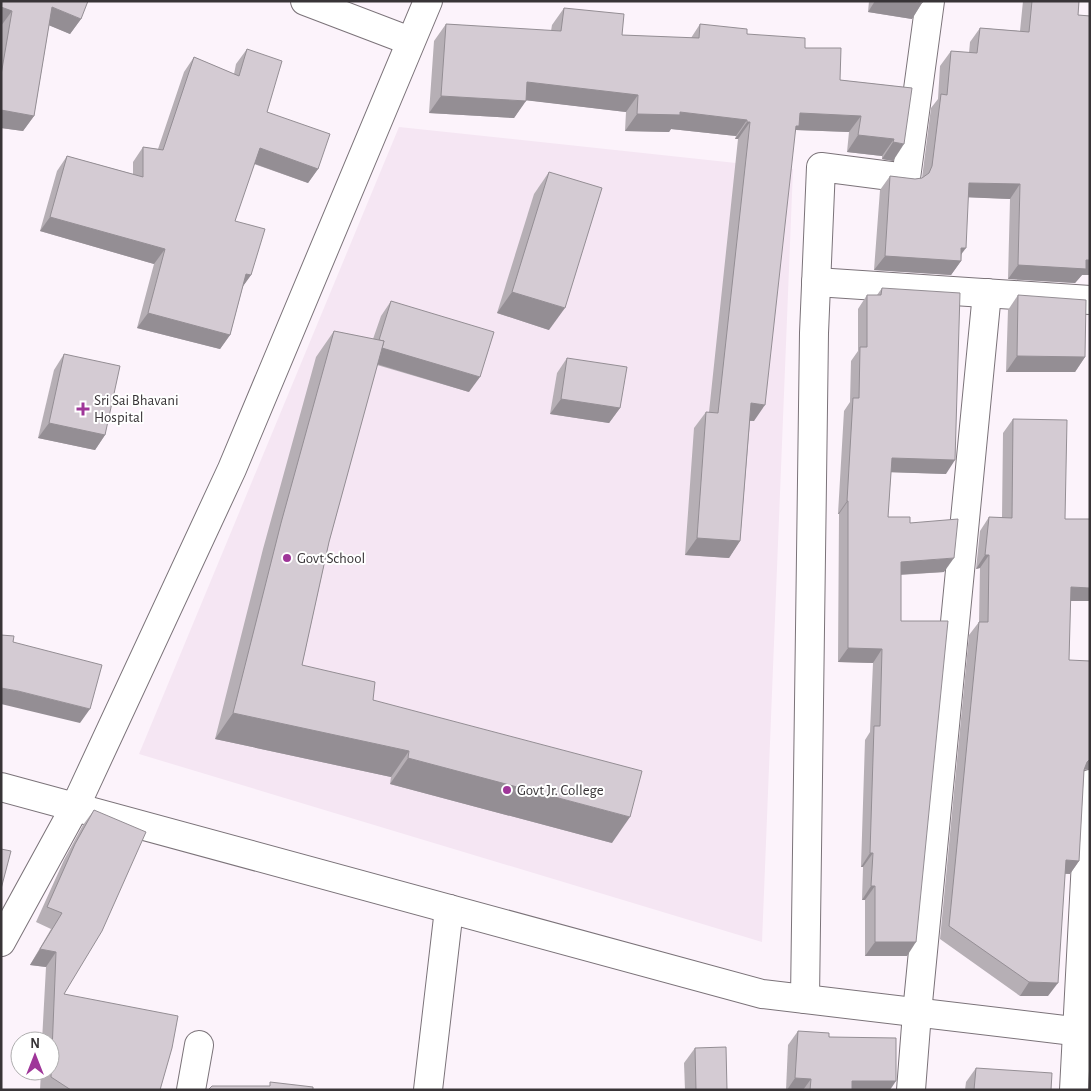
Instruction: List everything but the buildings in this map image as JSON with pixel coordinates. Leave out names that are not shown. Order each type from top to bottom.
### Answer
[{"type":"street","points":[[305,1],[410,40]]},
{"type":"street","points":[[1,942],[75,807],[232,469],[410,40],[428,1]]},
{"type":"street","points":[[805,999],[816,282],[821,168],[906,178],[930,1]]},
{"type":"street","points":[[816,282],[1090,300]]},
{"type":"street","points":[[911,1090],[916,1013],[987,293]]},
{"type":"street","points":[[1074,1090],[1083,1032],[1090,784]]},
{"type":"street","points":[[1,787],[762,994],[1083,1032]]},
{"type":"street","points":[[428,1090],[449,909]]},
{"type":"street","points":[[191,1090],[199,1045]]},
{"type":"shaded area","points":[[399,127],[793,169],[762,942],[139,754]]},
{"type":"place","name":"Sri Sai Bhavani Hospital","points":[[83,409]]},
{"type":"place","name":"Govt School","points":[[287,558]]},
{"type":"place","name":"Govt Jr. College","points":[[507,790]]}]
